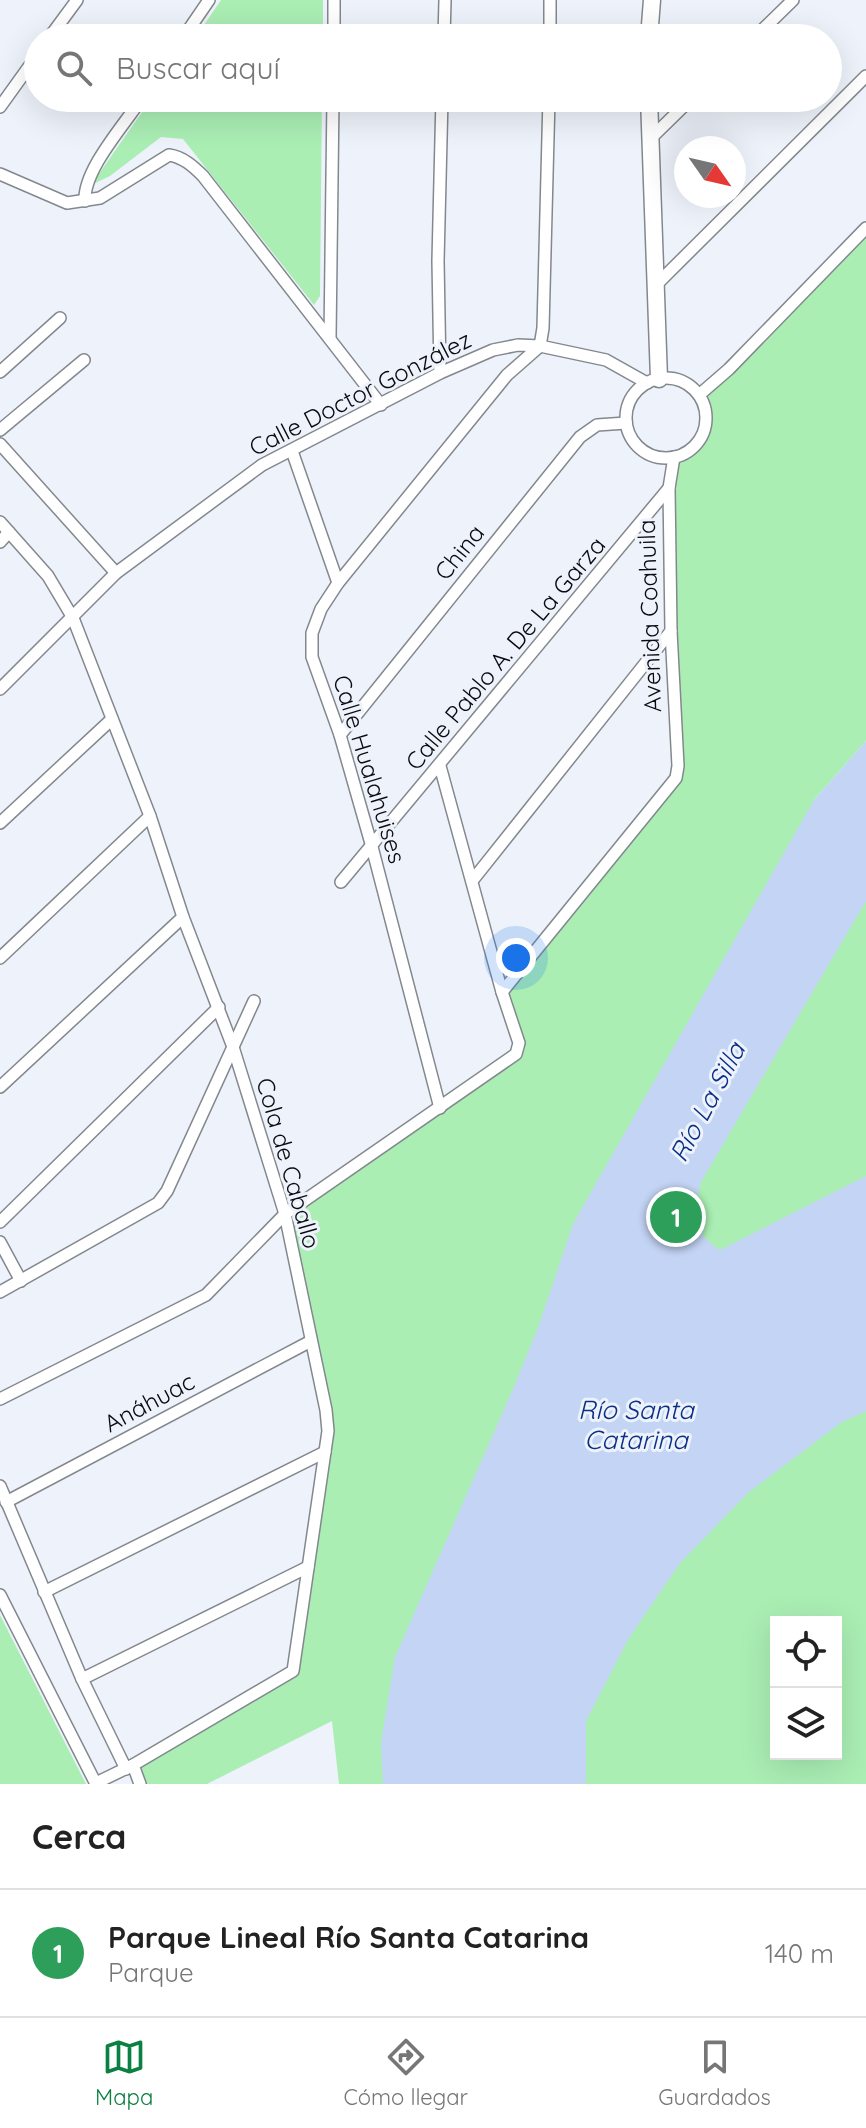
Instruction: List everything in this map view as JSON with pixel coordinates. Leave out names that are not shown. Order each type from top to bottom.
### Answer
[{"type":"street","points":[[59,24],[77,0]]},
{"type":"street","points":[[193,24],[209,0]]},
{"type":"street","points":[[334,0],[334,24]]},
{"type":"street","points":[[444,24],[445,0]]},
{"type":"street","points":[[550,0],[550,24]]},
{"type":"street","points":[[650,24],[652,0]]},
{"type":"street","points":[[768,24],[793,0]]},
{"type":"street","points":[[0,107],[24,74]]},
{"type":"street","points":[[842,100],[866,76]]},
{"type":"street","points":[[85,201],[84,190],[90,175],[133,112]]},
{"type":"street","points":[[330,339],[333,112]]},
{"type":"street","points":[[440,373],[438,261],[442,112]]},
{"type":"street","points":[[540,346],[549,112]]},
{"type":"street","points":[[649,112],[655,286],[653,381]]},
{"type":"street","points":[[649,139],[677,112]]},
{"type":"street","points":[[655,286],[830,112]]},
{"type":"street","points":[[0,174],[61,202],[85,201],[100,198],[162,157],[177,156],[203,176],[381,405]]},
{"type":"street","points":[[699,395],[729,369],[866,228]]},
{"type":"street","points":[[0,372],[60,318]]},
{"type":"street","name":"Calle Doctor González","points":[[0,689],[116,573],[262,465],[440,373],[493,350],[518,345],[540,346],[606,360],[653,381]]},
{"type":"street","name":"Calle Hualahuises","points":[[440,1108],[372,847],[310,643],[321,609],[338,583],[507,375],[540,346]]},
{"type":"street","points":[[0,430],[84,360]]},
{"type":"street","points":[[678,380],[699,395],[706,415],[701,436],[687,452],[674,457],[652,455],[639,448],[626,423],[629,402],[636,391],[653,381],[678,380]]},
{"type":"street","name":"China","points":[[340,735],[580,437],[597,425],[626,423]]},
{"type":"street","points":[[0,444],[116,573]]},
{"type":"street","points":[[292,451],[338,583]]},
{"type":"street","name":"Avenida Coahuila","points":[[502,992],[674,782],[677,774],[669,488],[674,457]]},
{"type":"street","name":"Calle Pablo A. De La Garza","points":[[341,882],[669,488]]},
{"type":"street","name":"Cola de Caballo","points":[[0,522],[4,537],[48,576],[73,618],[150,816],[183,917],[233,1047],[285,1214],[326,1410],[328,1431],[291,1673],[130,1767]]},
{"type":"street","points":[[472,881],[671,631]]},
{"type":"street","points":[[0,823],[112,719]]},
{"type":"street","points":[[0,1399],[206,1295],[285,1214],[518,1051],[519,1043],[440,766]]},
{"type":"street","points":[[0,958],[150,816]]},
{"type":"street","points":[[0,1087],[183,917]]},
{"type":"street","points":[[0,1292],[158,1203],[167,1191],[254,1001]]},
{"type":"street","points":[[0,1222],[219,1007]]},
{"type":"street","points":[[0,1242],[21,1281]]},
{"type":"street","name":"Anáhuac","points":[[6,1502],[311,1341]]},
{"type":"street","points":[[44,1592],[325,1452]]},
{"type":"street","points":[[0,1486],[82,1679],[140,1784]]},
{"type":"street","points":[[82,1679],[308,1567]]},
{"type":"street","points":[[0,1595],[96,1784],[130,1767]]},
{"type":"green space","points":[[221,0],[323,0],[323,24],[205,24]]},
{"type":"green space","points":[[142,112],[322,112],[320,296],[314,305],[183,139],[161,137],[110,176],[91,185]]},
{"type":"green space","points":[[866,228],[866,741],[814,800],[866,824],[866,1784],[339,1784],[332,1721],[207,1784],[140,1784],[133,1765],[288,1675],[328,1431],[285,1214],[516,1054],[502,992],[674,782],[674,457],[691,446],[702,432],[705,424],[699,395]]},
{"type":"green space","points":[[0,1615],[86,1784],[0,1784]]},
{"type":"water","name":"Río Santa Catarina","points":[[866,741],[866,901],[701,1182],[696,1211],[703,1235],[720,1250],[866,1176],[866,1411],[842,1422],[749,1492],[680,1563],[629,1638],[586,1721],[586,1784],[383,1784],[381,1743],[395,1657],[514,1387],[539,1325],[573,1224],[814,800]]},
{"type":"place","name":"Parque Lineal Río Santa Catarina","points":[[676,1217]]},
{"type":"water label","name":"Río La Silla","points":[[707,1102]]}]
